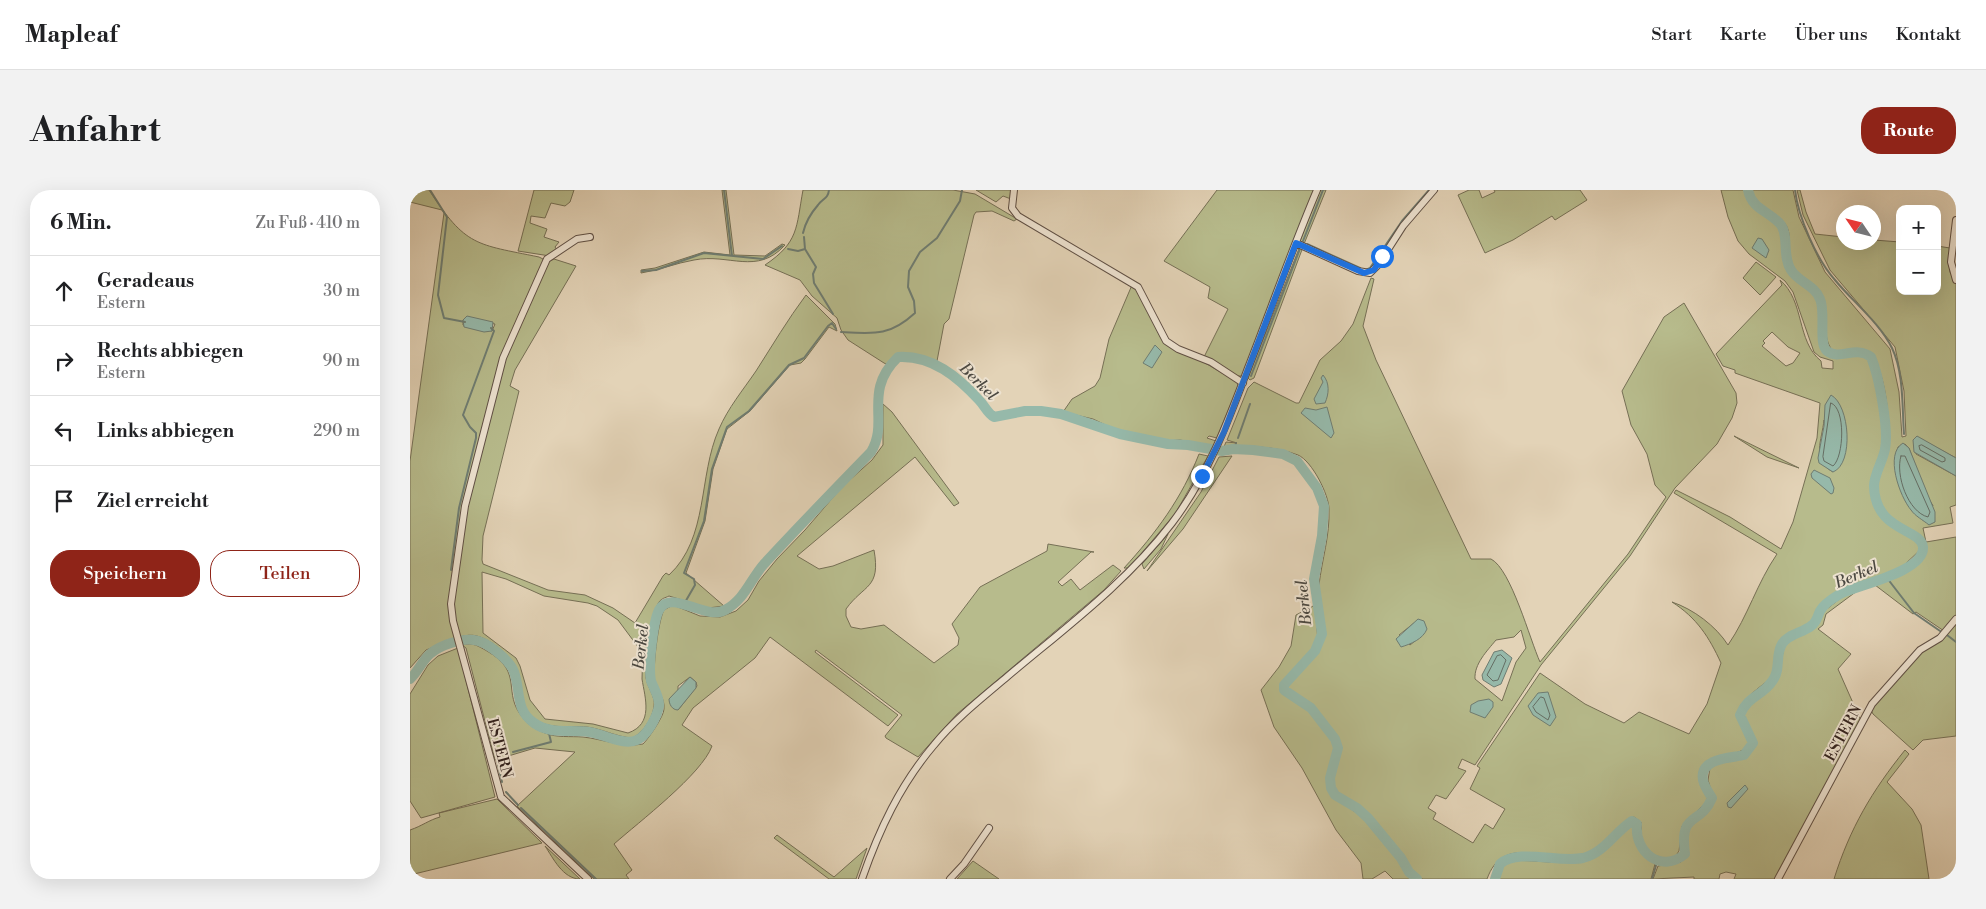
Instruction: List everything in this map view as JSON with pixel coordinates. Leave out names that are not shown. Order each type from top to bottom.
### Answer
[{"type":"street","points":[[1014,190],[1012,208],[1018,216],[1138,287],[1166,342],[1178,349],[1211,362],[1243,383]]},
{"type":"street","points":[[862,879],[878,835],[893,804],[909,777],[934,745],[960,717],[1128,574],[1173,522],[1209,465],[1224,432],[1317,190]]},
{"type":"street","points":[[1296,243],[1358,271],[1370,273],[1378,265],[1403,226],[1434,190]]},
{"type":"street","points":[[1956,220],[1951,262],[1956,280]]},
{"type":"street","name":"ESTERN","points":[[588,879],[501,797],[458,637],[452,604],[465,506],[503,358],[547,259],[577,239],[590,237]]},
{"type":"street","name":"ESTERN","points":[[1778,879],[1872,704],[1920,650],[1940,638],[1956,619]]},
{"type":"street","points":[[950,879],[964,864],[989,828]]},
{"type":"shaded area","points":[[410,190],[429,190],[453,223],[474,240],[500,249],[539,257],[543,259],[543,262],[501,360],[480,435],[451,590],[456,638],[426,650],[410,668],[410,461],[444,213],[442,210],[410,202]],"holes":[[[463,320],[495,324],[492,331],[463,325]]]},
{"type":"shaded area","points":[[534,190],[574,190],[570,202],[565,206],[551,203],[545,218],[531,216],[530,223],[547,229],[544,237],[559,242],[555,247],[557,250],[550,256],[518,251]]},
{"type":"shaded area","points":[[722,190],[726,190],[734,255],[765,256],[782,244],[785,245],[774,254],[753,262],[719,259],[694,260],[641,273],[641,270],[655,268],[704,252],[730,255]]},
{"type":"shaded area","points":[[803,190],[953,190],[975,194],[1017,219],[1014,221],[992,211],[976,212],[974,215],[949,319],[944,324],[937,361],[916,355],[904,354],[886,364],[884,363],[848,340],[841,330],[837,318],[812,296],[800,280],[765,265],[776,257],[790,241],[797,224]]},
{"type":"shaded area","points":[[976,190],[1013,190],[1011,199],[1003,196],[996,202]]},
{"type":"shaded area","points":[[1217,190],[1314,190],[1242,376],[1237,376],[1204,357],[1228,309],[1208,298],[1210,287],[1164,261]]},
{"type":"shaded area","points":[[1320,190],[1326,190],[1304,244],[1300,241]]},
{"type":"shaded area","points":[[1469,190],[1479,190],[1482,198],[1495,192],[1494,190],[1580,190],[1587,200],[1555,220],[1552,216],[1513,240],[1485,253],[1458,195]]},
{"type":"shaded area","points":[[1721,190],[1746,190],[1756,209],[1770,218],[1779,227],[1782,236],[1784,261],[1789,271],[1796,280],[1818,299],[1819,339],[1822,351],[1833,358],[1860,354],[1865,356],[1870,362],[1877,389],[1883,438],[1882,453],[1873,494],[1875,502],[1881,517],[1885,521],[1917,540],[1919,551],[1902,567],[1884,576],[1839,592],[1819,607],[1809,625],[1794,631],[1777,646],[1773,676],[1745,700],[1739,712],[1740,722],[1750,744],[1740,752],[1715,758],[1703,765],[1699,778],[1708,800],[1682,826],[1679,851],[1675,857],[1664,858],[1650,853],[1641,836],[1641,822],[1634,817],[1626,821],[1594,850],[1574,857],[1513,853],[1503,857],[1494,866],[1487,879],[1423,879],[1415,876],[1403,857],[1359,807],[1336,792],[1333,782],[1340,752],[1337,737],[1316,710],[1286,689],[1286,686],[1313,656],[1321,639],[1323,619],[1319,589],[1326,547],[1329,509],[1319,479],[1309,464],[1298,455],[1261,447],[1223,449],[1226,442],[1237,443],[1227,440],[1248,388],[1254,382],[1299,403],[1320,360],[1341,341],[1353,324],[1371,278],[1374,279],[1363,326],[1376,360],[1471,559],[1491,559],[1506,576],[1540,662],[1628,554],[1666,497],[1655,485],[1647,454],[1631,425],[1622,391],[1664,317],[1684,303],[1736,393],[1737,403],[1732,418],[1717,444],[1675,488],[1630,556],[1541,665],[1475,765],[1462,759],[1458,768],[1466,771],[1446,799],[1436,795],[1428,808],[1436,813],[1433,819],[1473,843],[1485,824],[1493,829],[1505,809],[1470,789],[1480,768],[1477,766],[1540,673],[1585,704],[1624,723],[1639,712],[1689,734],[1707,704],[1721,663],[1712,645],[1695,621],[1672,602],[1688,609],[1703,619],[1717,631],[1728,645],[1777,554],[1674,493],[1676,490],[1730,517],[1781,549],[1793,522],[1817,438],[1820,403],[1735,373],[1735,370],[1723,366],[1716,354],[1782,285],[1780,280],[1788,289],[1793,299],[1808,343],[1813,353],[1821,361],[1822,368],[1833,369],[1833,361],[1820,357],[1814,352],[1793,292],[1785,281],[1749,254],[1738,241],[1728,217]],"holes":[[[1772,332],[1788,347],[1800,353],[1793,363],[1786,366],[1762,346],[1765,343],[1763,341]],[[1824,420],[1833,472],[1822,462],[1820,442]],[[1414,623],[1415,641],[1410,645],[1399,635]],[[1521,630],[1526,648],[1516,662],[1502,701],[1475,679],[1475,673],[1482,658],[1496,640],[1514,637]]]},
{"type":"shaded area","points":[[1750,190],[1793,190],[1799,217],[1825,272],[1890,349],[1899,392],[1902,437],[1906,436],[1904,391],[1895,347],[1830,270],[1803,215],[1797,190],[1800,190],[1815,234],[1836,236],[1836,250],[1881,250],[1881,241],[1896,242],[1896,295],[1941,295],[1941,247],[1950,248],[1950,272],[1956,283],[1956,458],[1917,437],[1916,454],[1956,476],[1956,505],[1950,507],[1953,523],[1923,528],[1926,542],[1956,537],[1956,616],[1944,631],[1916,612],[1913,614],[1875,585],[1905,572],[1919,562],[1925,549],[1923,541],[1918,535],[1892,519],[1884,511],[1879,501],[1877,488],[1886,456],[1888,412],[1879,369],[1866,350],[1832,350],[1827,338],[1823,298],[1818,290],[1795,272],[1789,254],[1789,232],[1787,227],[1779,218],[1757,203]],"holes":[[[1905,444],[1909,448],[1923,488],[1933,506],[1897,453],[1898,447]]]},
{"type":"shaded area","points":[[1300,246],[1303,247],[1254,378],[1250,380],[1248,378]]},
{"type":"shaded area","points":[[554,259],[576,266],[515,370],[510,386],[519,391],[483,536],[482,560],[483,564],[548,590],[585,595],[613,608],[635,623],[663,576],[666,573],[669,575],[682,560],[691,543],[697,525],[712,447],[723,421],[731,406],[806,295],[835,324],[837,331],[829,327],[801,363],[790,365],[750,411],[727,429],[713,469],[705,521],[686,573],[724,606],[708,608],[669,596],[659,602],[652,627],[646,671],[646,678],[654,700],[653,711],[645,727],[632,738],[587,727],[552,726],[538,721],[532,717],[522,701],[512,662],[492,643],[480,637],[469,635],[460,637],[455,621],[453,604],[467,506],[504,360],[548,262]],"holes":[[[482,572],[506,579],[544,596],[597,606],[618,620],[644,655],[642,679],[646,710],[642,723],[636,729],[628,733],[593,724],[545,719],[530,700],[516,658],[483,633]]]},
{"type":"shaded area","points":[[1756,262],[1776,277],[1760,295],[1743,278]]},
{"type":"shaded area","points":[[1132,285],[1136,288],[1160,336],[1237,382],[1238,386],[1217,438],[1209,436],[1207,438],[1216,441],[1213,446],[1180,440],[1166,441],[1116,430],[1093,419],[1063,412],[1072,399],[1095,386],[1100,378],[1109,339]]},
{"type":"shaded area","points":[[883,404],[892,412],[959,503],[954,506],[915,457],[797,556],[819,569],[833,566],[874,550],[876,563],[873,579],[846,609],[846,616],[851,627],[861,629],[884,625],[934,663],[958,645],[959,638],[952,624],[980,587],[1047,551],[1048,544],[1094,552],[1091,552],[1058,582],[1062,586],[1071,579],[1080,590],[1113,565],[1121,571],[1104,590],[957,714],[918,757],[885,736],[902,715],[816,650],[815,652],[898,715],[888,726],[770,637],[755,658],[693,708],[682,725],[712,746],[706,757],[683,784],[614,844],[632,870],[626,875],[629,879],[594,879],[517,806],[575,752],[535,748],[495,760],[466,648],[462,645],[475,645],[499,659],[506,667],[509,675],[513,700],[517,709],[525,721],[536,729],[554,736],[583,737],[628,745],[643,744],[659,722],[664,709],[654,677],[658,635],[664,610],[673,605],[700,616],[720,617],[736,611],[748,600],[759,581],[777,559],[842,487],[872,460],[883,445]],"holes":[[[690,677],[696,682],[697,686],[678,710],[678,686]]]},
{"type":"shaded area","points":[[1734,436],[1799,468],[1767,457]]},
{"type":"shaded area","points":[[1199,454],[1208,456],[1175,514],[1129,568],[1124,568],[1147,542],[1167,514],[1185,485]]},
{"type":"shaded area","points":[[1232,456],[1183,529],[1147,571],[1201,492],[1219,457]]},
{"type":"shaded area","points":[[1168,534],[1161,549],[1144,569],[1142,564]]},
{"type":"shaded area","points":[[1857,591],[1826,614],[1823,625],[1818,629],[1851,654],[1838,669],[1861,721],[1776,879],[1734,879],[1736,874],[1726,872],[1720,874],[1719,879],[1694,879],[1694,877],[1653,879],[1658,866],[1681,862],[1686,857],[1686,832],[1708,810],[1714,800],[1708,780],[1710,768],[1723,761],[1743,759],[1754,746],[1754,737],[1748,727],[1744,713],[1752,700],[1777,678],[1785,644],[1813,628],[1823,612],[1842,597]]},
{"type":"shaded area","points":[[1315,605],[1318,641],[1306,658],[1282,684],[1282,691],[1313,713],[1333,739],[1335,751],[1328,782],[1332,795],[1366,820],[1400,860],[1412,879],[1393,879],[1385,871],[1372,879],[1363,879],[1361,863],[1336,830],[1302,768],[1274,727],[1261,690],[1279,667],[1291,646],[1296,615]]},
{"type":"shaded area","points":[[1956,621],[1956,736],[1923,740],[1913,750],[1873,714],[1871,710],[1917,656]]},
{"type":"shaded area","points":[[458,648],[495,797],[421,818],[410,801],[410,694],[428,665],[438,656]]},
{"type":"shaded area","points":[[1905,750],[1909,754],[1887,782],[1912,809],[1921,825],[1929,879],[1834,879],[1847,843],[1863,811],[1882,780]]},
{"type":"shaded area","points":[[497,799],[542,843],[410,875],[410,830],[440,817],[439,813]]},
{"type":"shaded area","points":[[1632,826],[1639,847],[1655,864],[1651,879],[1497,879],[1502,866],[1508,861],[1567,862],[1590,858],[1604,850]]},
{"type":"shaded area","points":[[777,835],[834,877],[867,848],[856,879],[829,879],[774,838]]},
{"type":"shaded area","points":[[545,846],[580,879],[568,876],[555,862]]},
{"type":"shaded area","points":[[973,861],[999,879],[957,879]]},
{"type":"water","points":[[1758,238],[1762,239],[1769,250],[1766,258],[1752,248]]},
{"type":"water","points":[[467,316],[493,322],[492,331],[484,332],[464,327],[463,320]]},
{"type":"water","points":[[1155,345],[1162,352],[1152,368],[1143,363]]},
{"type":"water","points":[[1323,375],[1328,385],[1327,396],[1325,403],[1316,404],[1314,399],[1323,382],[1321,378]]},
{"type":"water","points":[[1831,395],[1842,410],[1847,434],[1847,447],[1844,458],[1840,467],[1833,472],[1819,463],[1818,458],[1824,426],[1825,405]]},
{"type":"water","points":[[1327,407],[1334,433],[1331,438],[1301,413],[1305,408],[1316,410]]},
{"type":"water","points":[[1917,436],[1956,458],[1956,476],[1914,452],[1913,440]]},
{"type":"water","points":[[1903,443],[1909,448],[1935,512],[1935,522],[1929,525],[1913,512],[1902,496],[1894,466],[1897,449]]},
{"type":"water","points":[[1814,470],[1830,478],[1834,488],[1833,493],[1831,494],[1812,478],[1811,474]]},
{"type":"water","points":[[1418,619],[1424,621],[1427,629],[1425,633],[1416,641],[1401,647],[1396,639]]},
{"type":"water","points":[[1502,650],[1512,658],[1501,684],[1494,687],[1483,680],[1482,675],[1494,652]]},
{"type":"water","points":[[690,677],[696,682],[696,688],[678,710],[674,709],[670,705],[669,699]]},
{"type":"water","points":[[1548,692],[1556,717],[1550,726],[1533,715],[1528,706],[1538,693]]},
{"type":"water","points":[[1489,699],[1493,702],[1493,707],[1485,718],[1470,712],[1471,705],[1478,701]]},
{"type":"water","points":[[1745,785],[1748,789],[1731,808],[1728,807],[1727,803]]},
{"type":"waterway","points":[[430,190],[447,217],[438,295],[444,318],[465,322]]},
{"type":"waterway","points":[[724,190],[732,256]]},
{"type":"waterway","points":[[803,233],[811,215],[826,197],[829,190]]},
{"type":"waterway","points":[[841,332],[873,333],[890,330],[906,321],[915,313],[914,301],[908,287],[909,271],[920,252],[937,238],[960,201],[962,190]]},
{"type":"waterway","points":[[1303,241],[1323,190]]},
{"type":"waterway","points":[[1366,270],[1370,268],[1402,221],[1429,190]]},
{"type":"waterway","name":"Berkel","points":[[1495,879],[1500,864],[1508,859],[1528,856],[1562,859],[1583,858],[1597,852],[1632,821],[1637,824],[1637,834],[1640,843],[1651,857],[1658,861],[1667,862],[1676,860],[1685,854],[1685,831],[1692,820],[1707,807],[1712,798],[1703,780],[1703,773],[1706,767],[1717,760],[1744,755],[1753,743],[1740,715],[1747,703],[1773,680],[1777,671],[1782,644],[1791,636],[1813,624],[1820,611],[1838,595],[1902,570],[1913,564],[1921,556],[1923,547],[1920,541],[1889,521],[1876,501],[1874,481],[1885,449],[1886,429],[1880,389],[1871,357],[1859,352],[1832,354],[1824,347],[1822,305],[1818,294],[1791,270],[1787,259],[1785,235],[1781,225],[1753,202],[1748,190]]},
{"type":"waterway","points":[[1795,190],[1800,213],[1815,250],[1835,280],[1865,312],[1892,348],[1901,379],[1904,434]]},
{"type":"waterway","points":[[804,237],[805,249],[816,267],[813,274],[814,283],[833,314]]},
{"type":"waterway","points":[[1307,244],[1360,268]]},
{"type":"waterway","points":[[642,271],[656,270],[704,253],[763,259],[782,246]]},
{"type":"waterway","points":[[1251,376],[1301,246]]},
{"type":"waterway","points":[[788,249],[798,251],[805,249]]},
{"type":"waterway","points":[[684,604],[695,585],[694,579],[684,573],[704,521],[712,469],[727,427],[749,411],[789,365],[804,358],[828,326],[832,323],[836,329]]},
{"type":"waterway","points":[[451,570],[459,508],[476,438],[476,433],[463,415],[494,331],[491,328]]},
{"type":"waterway","name":"Berkel","points":[[410,679],[435,650],[458,641],[479,641],[497,652],[512,667],[521,706],[528,718],[540,727],[561,731],[595,733],[626,742],[641,738],[651,726],[659,706],[650,674],[653,634],[659,610],[664,604],[672,602],[708,612],[717,612],[725,610],[738,600],[764,564],[871,452],[878,429],[881,382],[887,370],[898,357],[910,357],[933,364],[953,376],[971,391],[994,417],[1025,411],[1041,411],[1061,414],[1120,434],[1168,444],[1188,445],[1222,451],[1233,449],[1253,450],[1283,454],[1297,461],[1317,488],[1324,506],[1322,536],[1314,579],[1322,634],[1315,651],[1284,685],[1284,690],[1311,708],[1335,739],[1338,748],[1330,778],[1331,788],[1335,795],[1357,808],[1368,818],[1401,858],[1409,872],[1417,879]]},
{"type":"waterway","points":[[1238,438],[1250,404]]},
{"type":"waterway","name":"Berkel","points":[[1234,449],[1236,443]]},
{"type":"waterway","points":[[1887,578],[1914,613],[1943,633]]},
{"type":"waterway","points":[[1947,635],[1956,642]]},
{"type":"waterway","points":[[513,752],[551,742],[548,729]]},
{"type":"waterway","points":[[502,758],[497,760],[502,782]]},
{"type":"waterway","points":[[506,792],[518,805]]},
{"type":"waterway","points":[[521,808],[596,879]]},
{"type":"waterway","points":[[1652,879],[1657,862]]},
{"type":"route","points":[[1202,476],[1224,432],[1296,243],[1364,273],[1370,273],[1374,270],[1382,256]]}]
